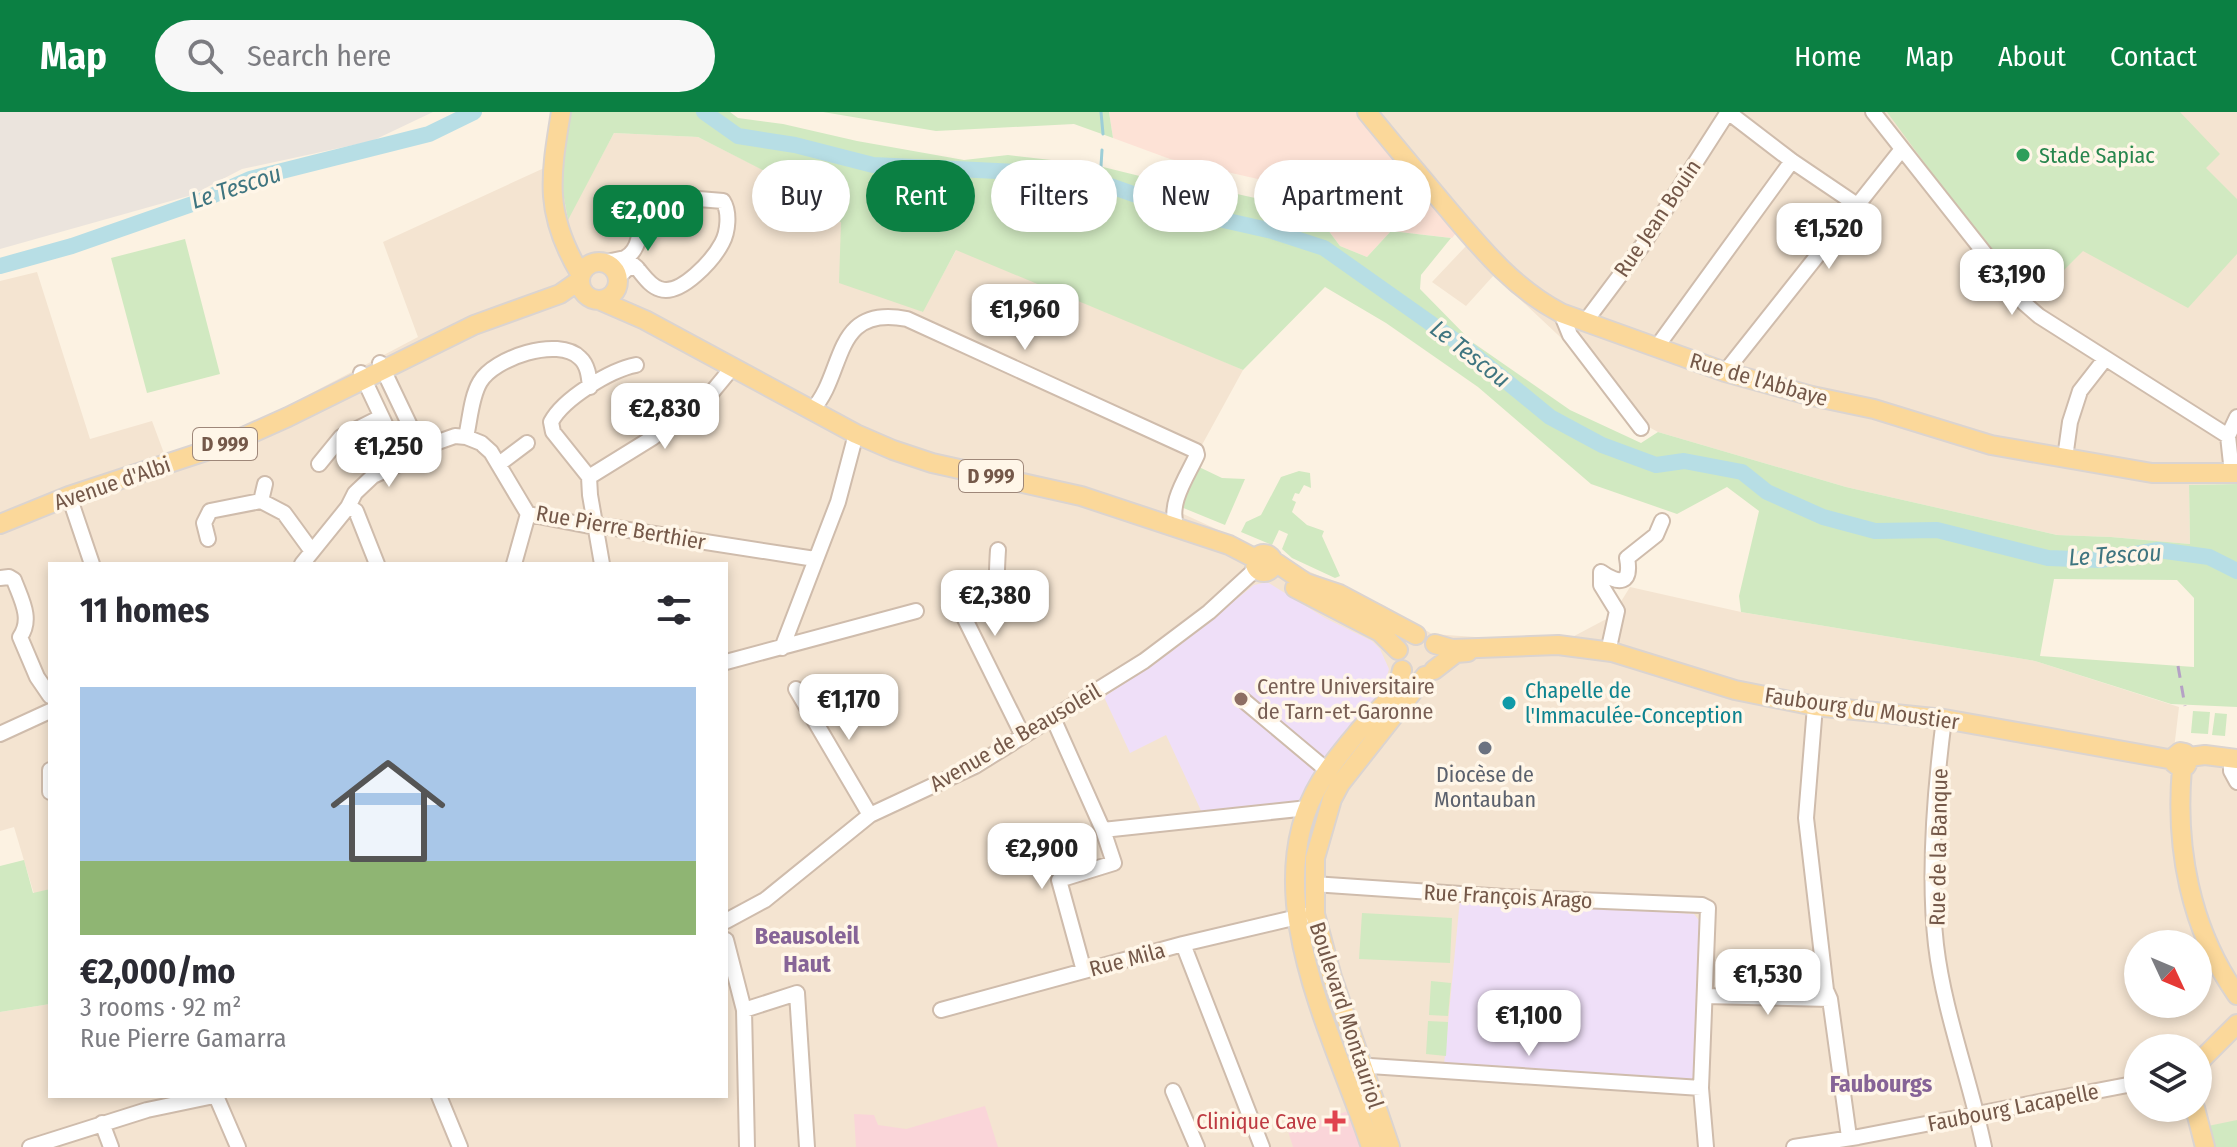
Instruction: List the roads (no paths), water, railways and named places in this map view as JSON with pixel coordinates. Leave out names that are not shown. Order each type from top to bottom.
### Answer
[{"type":"main road","name":"Rue de l'Abbaye","points":[[1367,112],[1486,255],[1522,288],[1561,313],[1725,372],[1874,409],[1991,445],[2156,474],[2234,473]]},
{"type":"main road","points":[[560,118],[551,189],[556,219],[590,270]]},
{"type":"main road","points":[[612,268],[617,280],[609,296],[595,299],[583,291],[590,270],[612,268]]},
{"type":"main road","name":"Avenue d'Albi","points":[[0,524],[69,496],[230,443],[382,366],[474,325],[569,290],[590,270]]},
{"type":"main road","name":"D 999","points":[[617,280],[624,299],[645,320]]},
{"type":"main road","name":"Avenue d'Albi","points":[[530,306],[595,299]]},
{"type":"main road","name":"D 999","points":[[595,299],[645,320],[856,434],[893,450],[932,463],[1081,496],[1229,545],[1322,604],[1385,635],[1398,650]]},
{"type":"main road","name":"D 999","points":[[1263,564],[1339,594],[1416,635]]},
{"type":"main road","points":[[1416,635],[1427,637],[1435,644],[1439,654],[1430,673],[1417,677],[1402,670],[1398,650],[1405,640],[1416,635]]},
{"type":"main road","name":"Faubourg du Moustier","points":[[1435,644],[1452,649],[1558,645],[1608,652],[1735,690],[1815,706],[1944,719],[2181,762],[2205,755],[2234,758]]},
{"type":"main road","name":"Faubourg du Moustier","points":[[1430,673],[1456,653],[1506,647]]},
{"type":"main road","name":"Boulevard Montauriol","points":[[1371,1147],[1311,978],[1295,916],[1297,858],[1300,832],[1308,808],[1328,771],[1393,694],[1402,670]]},
{"type":"main road","name":"Boulevard Montauriol","points":[[1390,1147],[1332,977],[1315,914],[1315,858],[1332,799],[1352,768],[1430,673]]},
{"type":"main road","points":[[2181,762],[2180,836],[2189,888],[2206,940],[2237,995]]},
{"type":"main road","points":[[2212,1049],[2237,1024]]},
{"type":"main road","points":[[2199,1122],[2205,1147]]},
{"type":"street","points":[[1728,112],[1857,205]]},
{"type":"street","name":"Rue Jean Bouin","points":[[1585,322],[1642,246],[1728,112]]},
{"type":"street","points":[[1873,112],[2024,303],[2039,316],[2228,436]]},
{"type":"street","points":[[1725,372],[1902,149]]},
{"type":"street","points":[[1656,348],[1792,161]]},
{"type":"street","points":[[590,270],[625,258],[636,250],[640,201],[650,195],[723,201],[727,211],[723,242],[689,281],[676,289],[657,288],[625,258]]},
{"type":"street","points":[[617,280],[628,268],[637,268]]},
{"type":"street","points":[[1561,313],[1570,335],[1641,428]]},
{"type":"street","points":[[812,410],[820,400],[838,354],[851,332],[871,320],[889,317],[907,319],[1192,448],[1197,455],[1175,502],[1177,528]]},
{"type":"street","points":[[303,562],[348,507],[355,493],[373,476],[423,453],[438,442],[455,436],[466,437],[480,381],[508,361],[525,352],[545,349],[571,353],[580,358],[588,371],[590,387]]},
{"type":"street","points":[[2065,458],[2070,422],[2080,391],[2105,359]]},
{"type":"street","points":[[602,562],[589,477],[553,432],[551,422],[556,412],[590,387],[619,368],[636,365]]},
{"type":"street","points":[[382,366],[423,453]]},
{"type":"street","points":[[589,477],[652,438],[708,397],[732,368]]},
{"type":"street","points":[[362,376],[403,462]]},
{"type":"street","points":[[319,464],[341,437],[381,417]]},
{"type":"street","points":[[2234,473],[2228,436],[2237,417]]},
{"type":"street","points":[[782,648],[838,502],[856,434]]},
{"type":"street","name":"Rue Pierre Berthier","points":[[466,437],[481,443],[499,464],[528,514],[595,527],[815,559]]},
{"type":"street","points":[[499,464],[527,443]]},
{"type":"street","points":[[261,501],[265,484]]},
{"type":"street","points":[[69,496],[91,562]]},
{"type":"street","points":[[208,539],[204,523],[210,511],[261,501],[284,513],[311,550]]},
{"type":"street","points":[[348,507],[356,511],[376,562]]},
{"type":"street","points":[[515,562],[528,514]]},
{"type":"street","points":[[1608,652],[1617,611],[1601,585],[1601,572],[1611,579],[1621,581],[1626,578],[1629,572],[1627,558],[1636,549],[1648,544],[1662,521]]},
{"type":"street","points":[[998,550],[995,594],[989,603],[964,617],[1023,736]]},
{"type":"street","name":"Avenue de Beausoleil","points":[[728,920],[765,900],[870,815],[975,766],[1161,649],[1263,564]]},
{"type":"street","points":[[0,578],[14,580],[27,617],[20,637],[37,677],[48,693]]},
{"type":"street","points":[[728,662],[916,611]]},
{"type":"street","points":[[796,689],[870,815]]},
{"type":"street","points":[[1242,699],[1328,771]]},
{"type":"street","points":[[1815,706],[1806,818],[1826,990],[1830,999],[1849,1137]]},
{"type":"street","points":[[0,734],[48,713]]},
{"type":"street","points":[[1053,718],[1103,830],[1114,863],[1059,880],[1084,971]]},
{"type":"street","name":"Rue de la Banque","points":[[1944,719],[1934,861],[1936,947],[1984,1147]]},
{"type":"street","points":[[2234,758],[2231,771],[2237,782]]},
{"type":"street","points":[[1103,830],[1308,808]]},
{"type":"street","name":"Rue François Arago","points":[[1313,884],[1505,897],[1702,905],[1708,908],[1705,996]]},
{"type":"street","name":"Rue Mila","points":[[941,1010],[1183,944],[1295,916],[1315,914]]},
{"type":"street","points":[[1183,944],[1262,1147]]},
{"type":"street","points":[[728,948],[744,1010],[747,1147]]},
{"type":"street","points":[[744,1010],[797,993],[807,1147]]},
{"type":"street","points":[[1706,1147],[1701,1088],[1705,996],[1830,999]]},
{"type":"street","points":[[1363,1068],[1370,1066],[1701,1088]]},
{"type":"street","name":"Faubourg Lacapelle","points":[[1794,1147],[2124,1086]]},
{"type":"street","points":[[1173,1091],[1197,1147]]},
{"type":"street","points":[[30,1147],[147,1110],[205,1098]]},
{"type":"street","points":[[216,1098],[238,1147]]},
{"type":"street","points":[[440,1098],[460,1147]]},
{"type":"street","points":[[102,1123],[111,1147]]},
{"type":"waterway","name":"Le Tescou","points":[[0,266],[72,246],[198,202],[250,179],[429,134],[474,112]]},
{"type":"waterway","name":"Le Tescou","points":[[704,112],[738,136],[795,145],[873,165],[1079,175],[1179,210],[1272,231],[1324,248],[1467,349],[1550,417],[1602,445],[1656,465],[1684,461],[1742,472],[1767,492],[1823,517],[1875,531],[1937,530],[2048,558],[2101,560],[2158,550],[2209,557],[2237,571]]},
{"type":"waterway","points":[[1101,112],[1103,134]]},
{"type":"waterway","points":[[1101,160],[1102,150]]},
{"type":"railway","points":[[2178,666],[2185,706]]},
{"type":"place","name":"Stade Sapiac","points":[[2023,155]]},
{"type":"place","name":"Centre Universitaire de Tarn-et-Garonne","points":[[1241,699]]},
{"type":"place","name":"Chapelle de l'Immaculée-Conception","points":[[1509,703]]},
{"type":"place","name":"Diocèse de Montauban","points":[[1485,748]]},
{"type":"place","name":"Clinique Cave","points":[[1335,1121]]},
{"type":"district","name":"Beausoleil Haut","points":[[807,950]]},
{"type":"district","name":"Faubourgs","points":[[1881,1084]]}]
